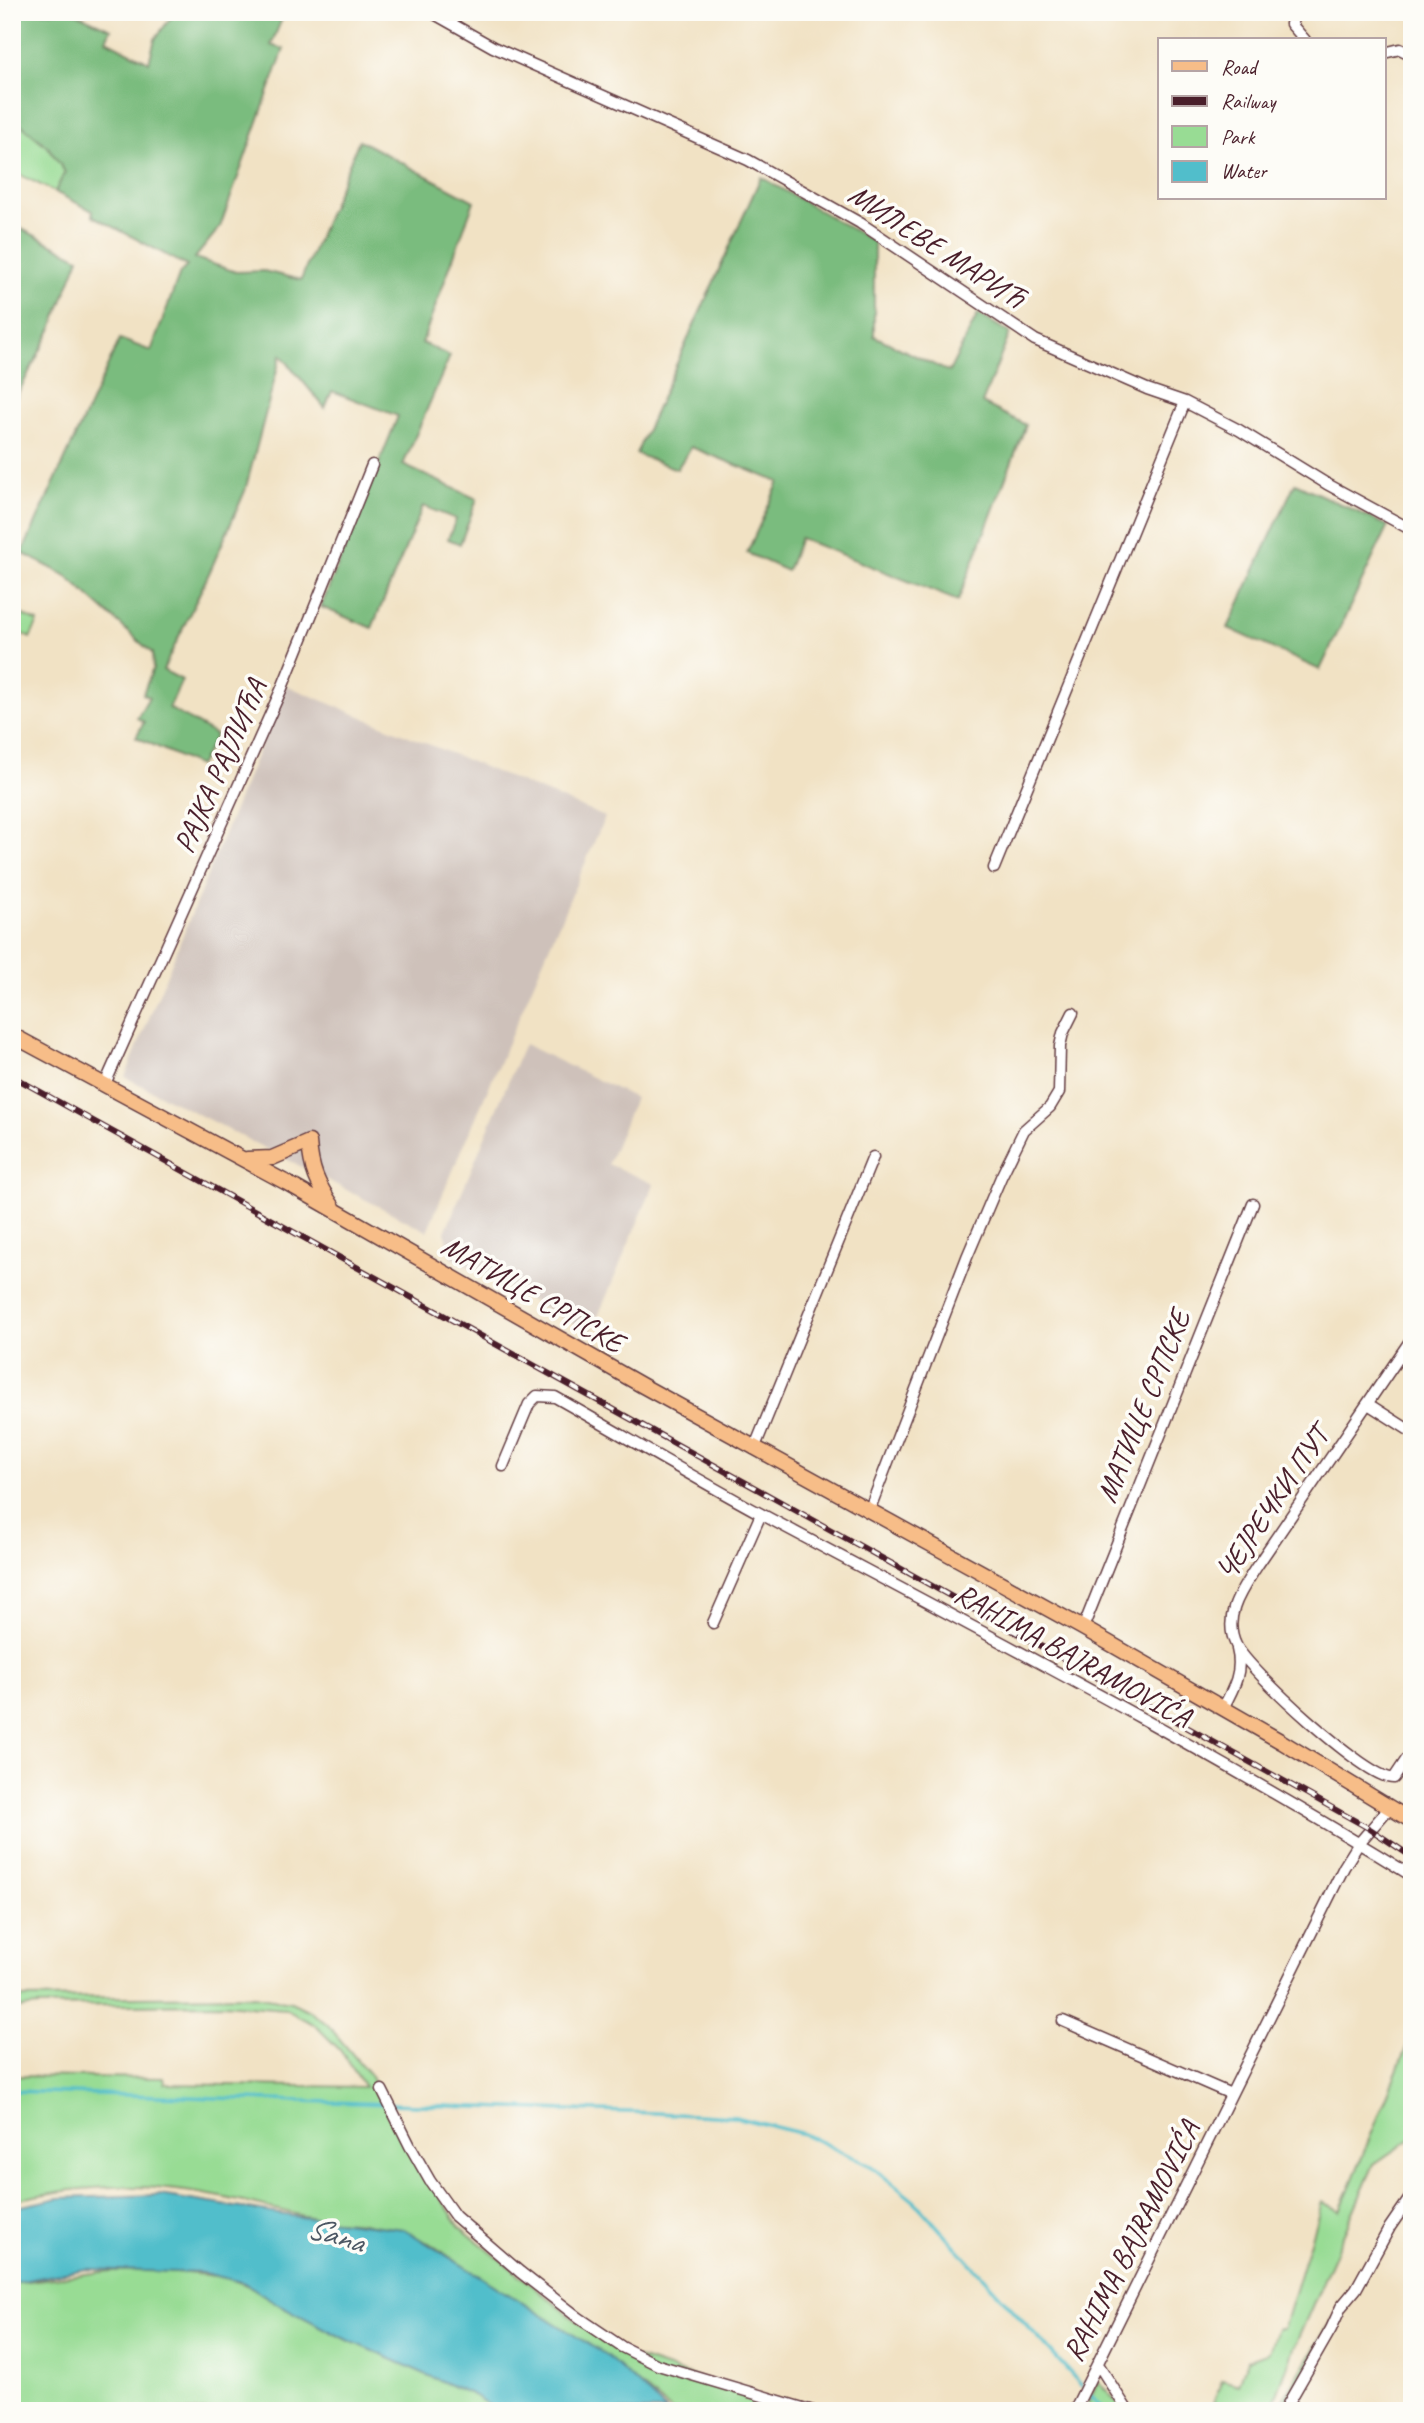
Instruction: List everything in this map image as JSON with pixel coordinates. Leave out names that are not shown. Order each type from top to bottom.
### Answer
[{"type":"main road","points":[[12,1034],[105,1084]]},
{"type":"main road","name":"МАТИЦЕ СРПСКЕ","points":[[105,1084],[337,1212],[754,1449],[1083,1628],[1223,1708],[1412,1822]]},
{"type":"main road","points":[[242,1159],[272,1158],[309,1142],[311,1166],[316,1180],[337,1212]]},
{"type":"street","name":"МИЛЕВЕ МAРИЋ","points":[[431,12],[494,47],[748,160],[860,223],[1035,340],[1147,389],[1185,402],[1412,530]]},
{"type":"street","points":[[1296,12],[1291,24],[1303,38]]},
{"type":"street","points":[[1386,52],[1399,49],[1412,55]]},
{"type":"street","points":[[994,868],[1185,402]]},
{"type":"street","name":"РАЈКА РАЈЛИЋА","points":[[105,1084],[282,688],[372,464]]},
{"type":"street","points":[[869,1511],[967,1257],[1001,1177],[1024,1130],[1050,1107],[1059,1092],[1060,1046],[1073,1013]]},
{"type":"street","points":[[754,1449],[873,1157]]},
{"type":"street","name":"МАТИЦЕ СРПСКЕ","points":[[1083,1628],[1253,1204]]},
{"type":"street","name":"ЧЕЈРЕЧКИ ПУТ","points":[[1223,1708],[1234,1689],[1239,1670],[1240,1661],[1231,1617],[1235,1603],[1256,1566],[1412,1338]]},
{"type":"street","name":"RAHIMA BAJRAMOVIĆA","points":[[503,1466],[529,1404],[537,1396],[555,1397],[761,1514],[849,1559],[1242,1775],[1412,1876]]},
{"type":"street","points":[[1368,1404],[1412,1432]]},
{"type":"street","points":[[713,1623],[761,1514]]},
{"type":"street","points":[[1237,1646],[1300,1714],[1375,1773],[1384,1778],[1394,1778],[1412,1751]]},
{"type":"street","name":"RAHIMA BAJRAMOVIĆA","points":[[1074,2411],[1312,1927],[1359,1843],[1390,1807]]},
{"type":"street","name":"RAHIMA BAJRAMOVIĆA","points":[[1063,2021],[1231,2094]]},
{"type":"street","points":[[382,2090],[430,2181],[455,2216],[579,2318],[622,2347],[658,2365],[813,2411]]},
{"type":"street","points":[[1284,2411],[1341,2307],[1356,2289],[1390,2227],[1412,2195]]},
{"type":"street","points":[[1098,2364],[1128,2411]]},
{"type":"shaded area","points":[[285,685],[605,817],[427,1231],[125,1077]]},
{"type":"shaded area","points":[[524,1044],[635,1098],[608,1164],[654,1184],[591,1333],[451,1257],[445,1232]]},
{"type":"green space","points":[[12,12],[73,12],[111,29],[106,40],[149,62],[155,39],[175,12],[284,14],[271,45],[284,49],[220,227],[195,258],[236,272],[264,271],[301,280],[359,140],[474,201],[422,343],[450,356],[403,465],[477,499],[460,544],[448,539],[456,519],[423,506],[372,628],[321,607],[398,416],[332,391],[325,408],[281,355],[245,491],[163,670],[182,680],[169,708],[216,735],[199,766],[136,737],[144,722],[137,718],[149,697],[143,694],[153,668],[152,653],[65,575],[22,553],[120,339],[151,351],[180,273],[187,266],[93,216],[93,211],[55,192],[65,172],[48,147],[12,117]]},
{"type":"green space","points":[[12,117],[48,147],[65,172],[55,192],[12,171]]},
{"type":"green space","points":[[761,177],[874,242],[874,336],[949,372],[978,314],[1010,333],[982,403],[1026,425],[958,601],[800,538],[787,571],[747,553],[779,482],[691,447],[677,469],[636,454]]},
{"type":"green space","points":[[12,224],[79,258],[52,328],[12,405]]},
{"type":"green space","points":[[1295,483],[1388,526],[1320,670],[1228,628]]},
{"type":"green space","points":[[16,612],[38,622],[30,638],[19,632],[14,636],[13,616]]},
{"type":"green space","points":[[254,1996],[291,2002],[327,2024],[370,2075],[400,2136],[460,2227],[600,2340],[626,2354],[798,2411],[673,2411],[632,2380],[429,2243],[388,2229],[362,2223],[319,2219],[213,2195],[157,2188],[94,2188],[12,2201],[12,2076],[164,2078],[165,2084],[365,2087],[340,2050],[315,2025],[285,2009],[223,2004],[39,2006],[12,2009],[12,1998]]},
{"type":"green space","points":[[1412,2034],[1412,2138],[1374,2164],[1297,2341],[1274,2402],[1281,2403],[1333,2318],[1286,2411],[1230,2411],[1213,2403],[1222,2380],[1239,2385],[1247,2360],[1269,2352],[1277,2329],[1283,2329],[1322,2202],[1340,2211]]},
{"type":"green space","points":[[157,2270],[225,2277],[286,2300],[476,2396],[500,2411],[12,2411],[12,2283],[111,2271]]},
{"type":"green space","points":[[1098,2381],[1125,2411],[1089,2411],[1086,2408]]},
{"type":"water","name":"Sana","points":[[159,2195],[292,2216],[404,2229],[606,2355],[667,2411],[498,2411],[473,2395],[343,2338],[276,2303],[245,2283],[204,2273],[86,2269],[12,2283],[12,2208],[59,2198]]},
{"type":"waterway","points":[[12,2091],[735,2117],[804,2134],[871,2166],[914,2201],[1082,2386]]},
{"type":"waterway","points":[[1088,2392],[1105,2411]]},
{"type":"railway","points":[[12,1076],[1302,1791],[1370,1829],[1412,1857]]}]
